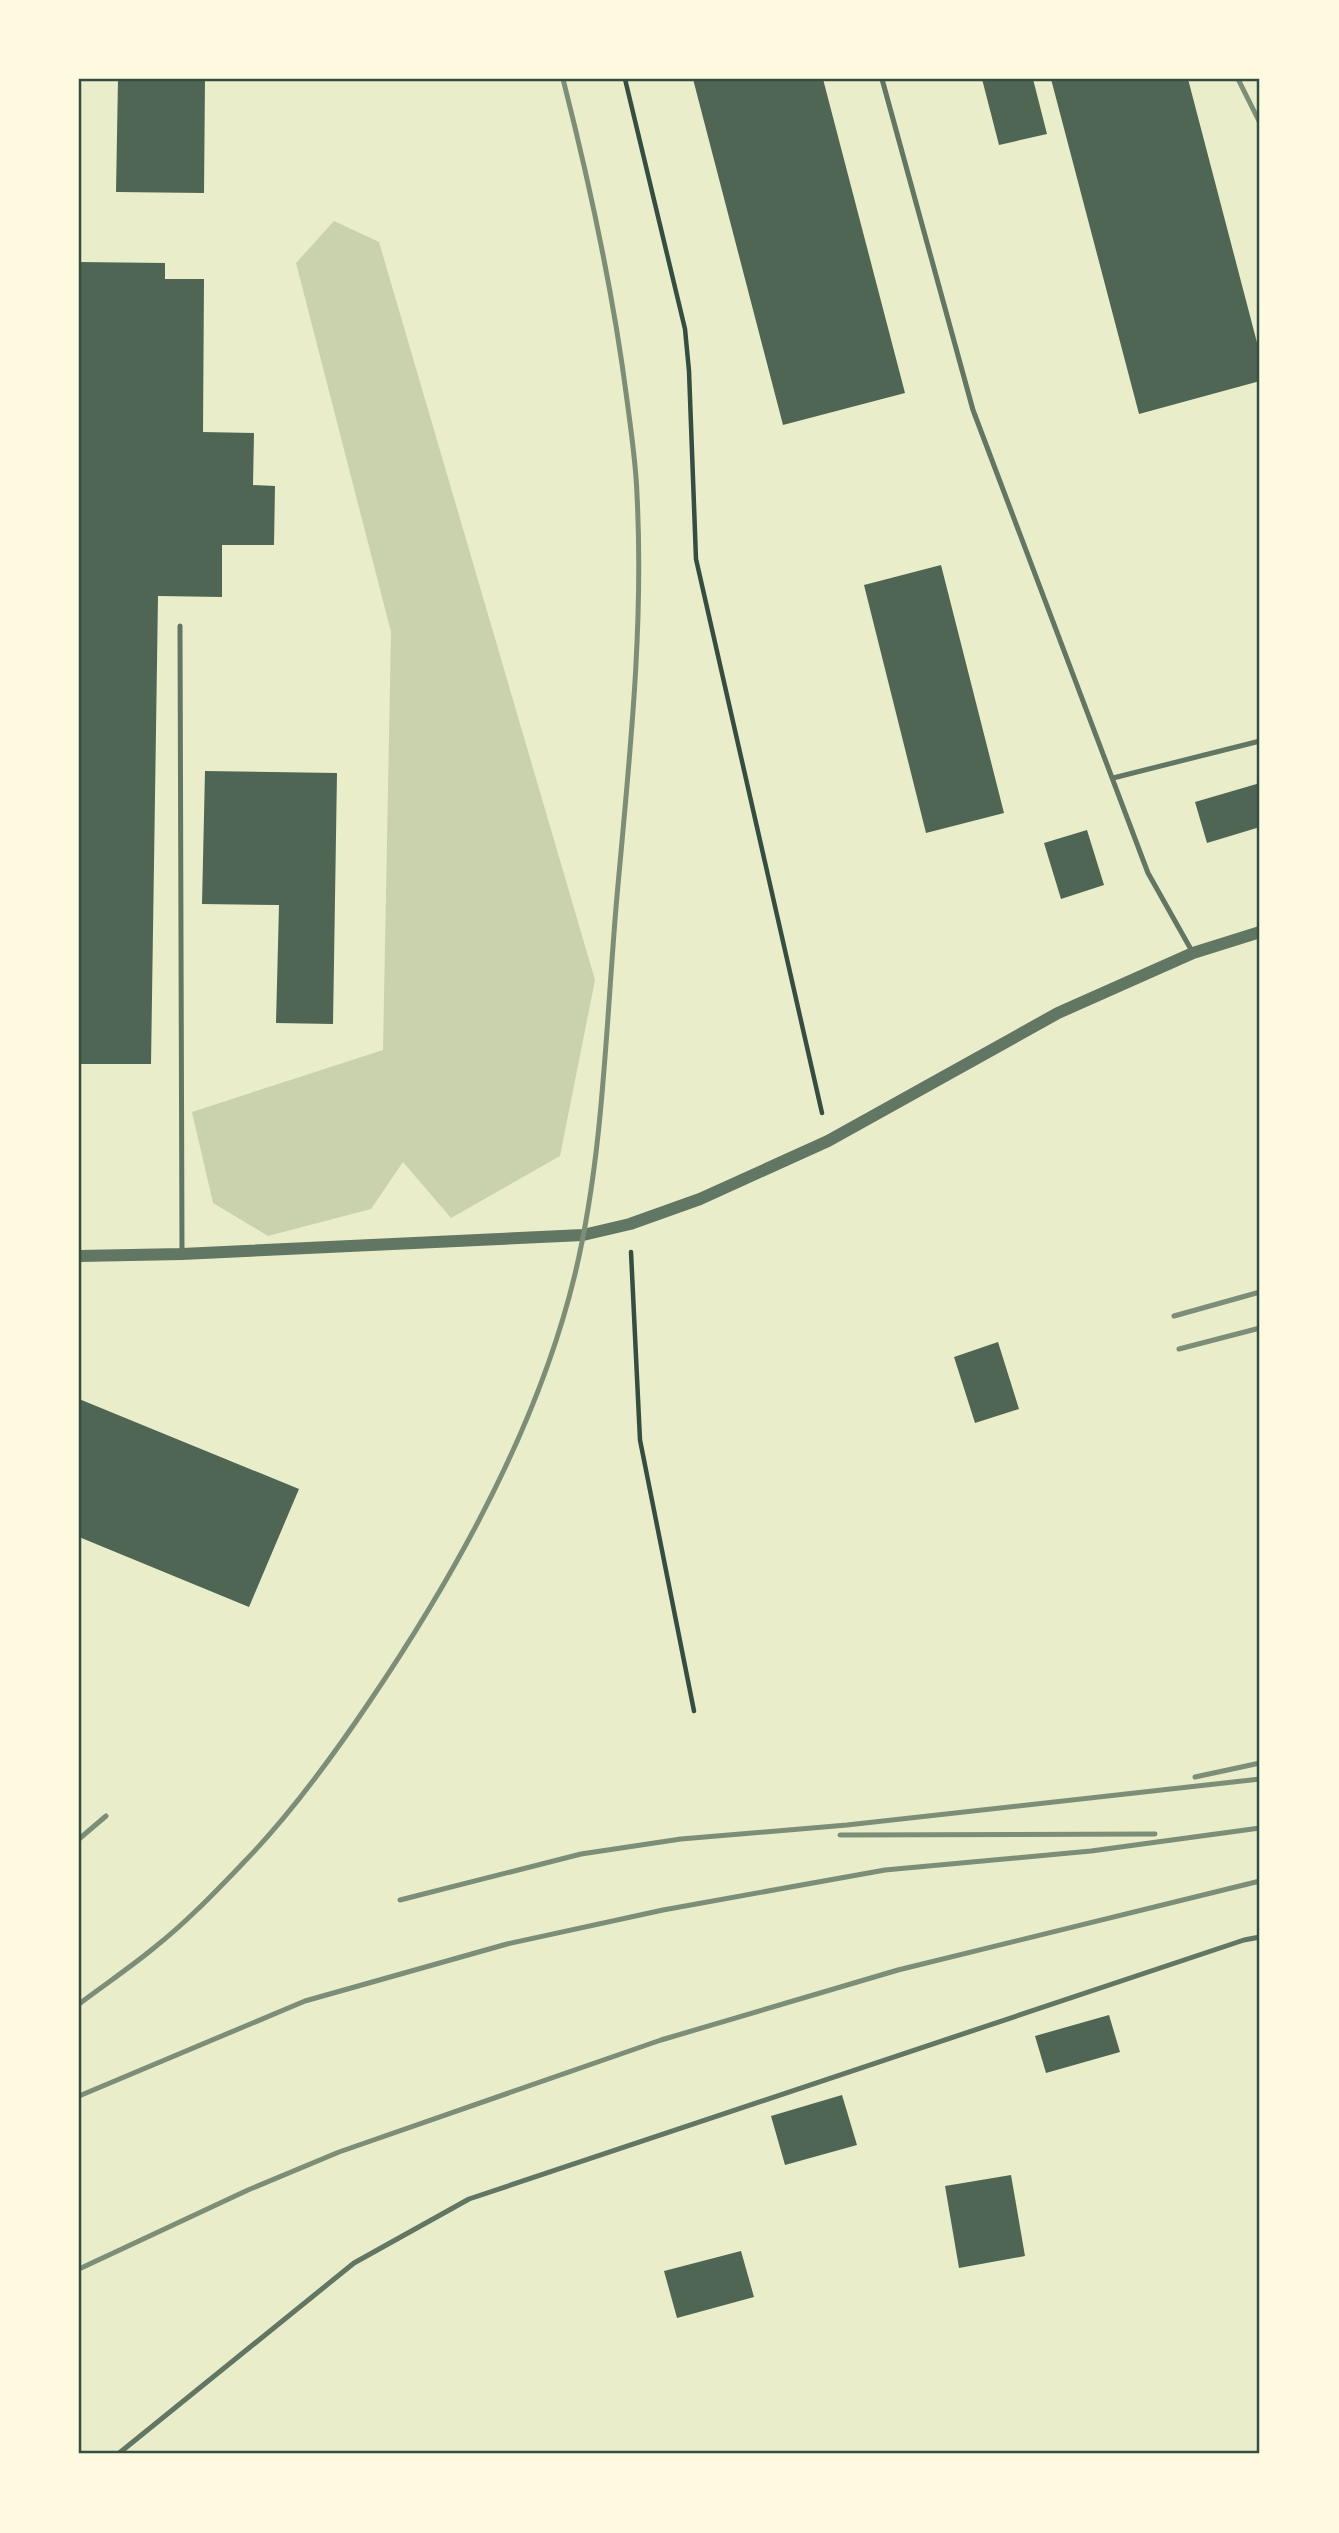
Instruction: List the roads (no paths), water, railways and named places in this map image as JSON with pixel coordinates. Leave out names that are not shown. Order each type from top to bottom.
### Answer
[{"type":"street","points":[[79,1256],[182,1254],[583,1235],[630,1224],[701,1199],[828,1141],[1058,1013],[1193,953],[1260,932]]},
{"type":"lane","points":[[882,79],[973,410],[1148,873],[1193,953]]},
{"type":"lane","points":[[180,626],[182,1254]]},
{"type":"lane","points":[[1113,778],[1260,741]]},
{"type":"lane","points":[[118,2454],[354,2263],[469,2199],[1244,1940],[1260,1937]]},
{"type":"railway","points":[[79,2004],[167,1937],[247,1859],[312,1783],[370,1701],[463,1550],[517,1442],[540,1386],[575,1274],[585,1228],[603,1086],[634,695],[639,545],[634,459],[615,319],[591,198],[563,79]]},
{"type":"railway","points":[[1238,79],[1260,123]]},
{"type":"railway","points":[[1174,1316],[1260,1292]]},
{"type":"railway","points":[[1179,1349],[1260,1328]]},
{"type":"railway","points":[[1195,1777],[1260,1763]]},
{"type":"railway","points":[[400,1900],[581,1854],[681,1839],[847,1825],[1260,1779]]},
{"type":"railway","points":[[79,1839],[106,1816]]},
{"type":"railway","points":[[79,2096],[305,2001],[507,1944],[663,1910],[885,1870],[1091,1851],[1260,1828]]},
{"type":"railway","points":[[840,1835],[1155,1834]]},
{"type":"railway","points":[[79,2269],[248,2190],[339,2152],[661,2040],[898,1970],[1260,1881]]}]
